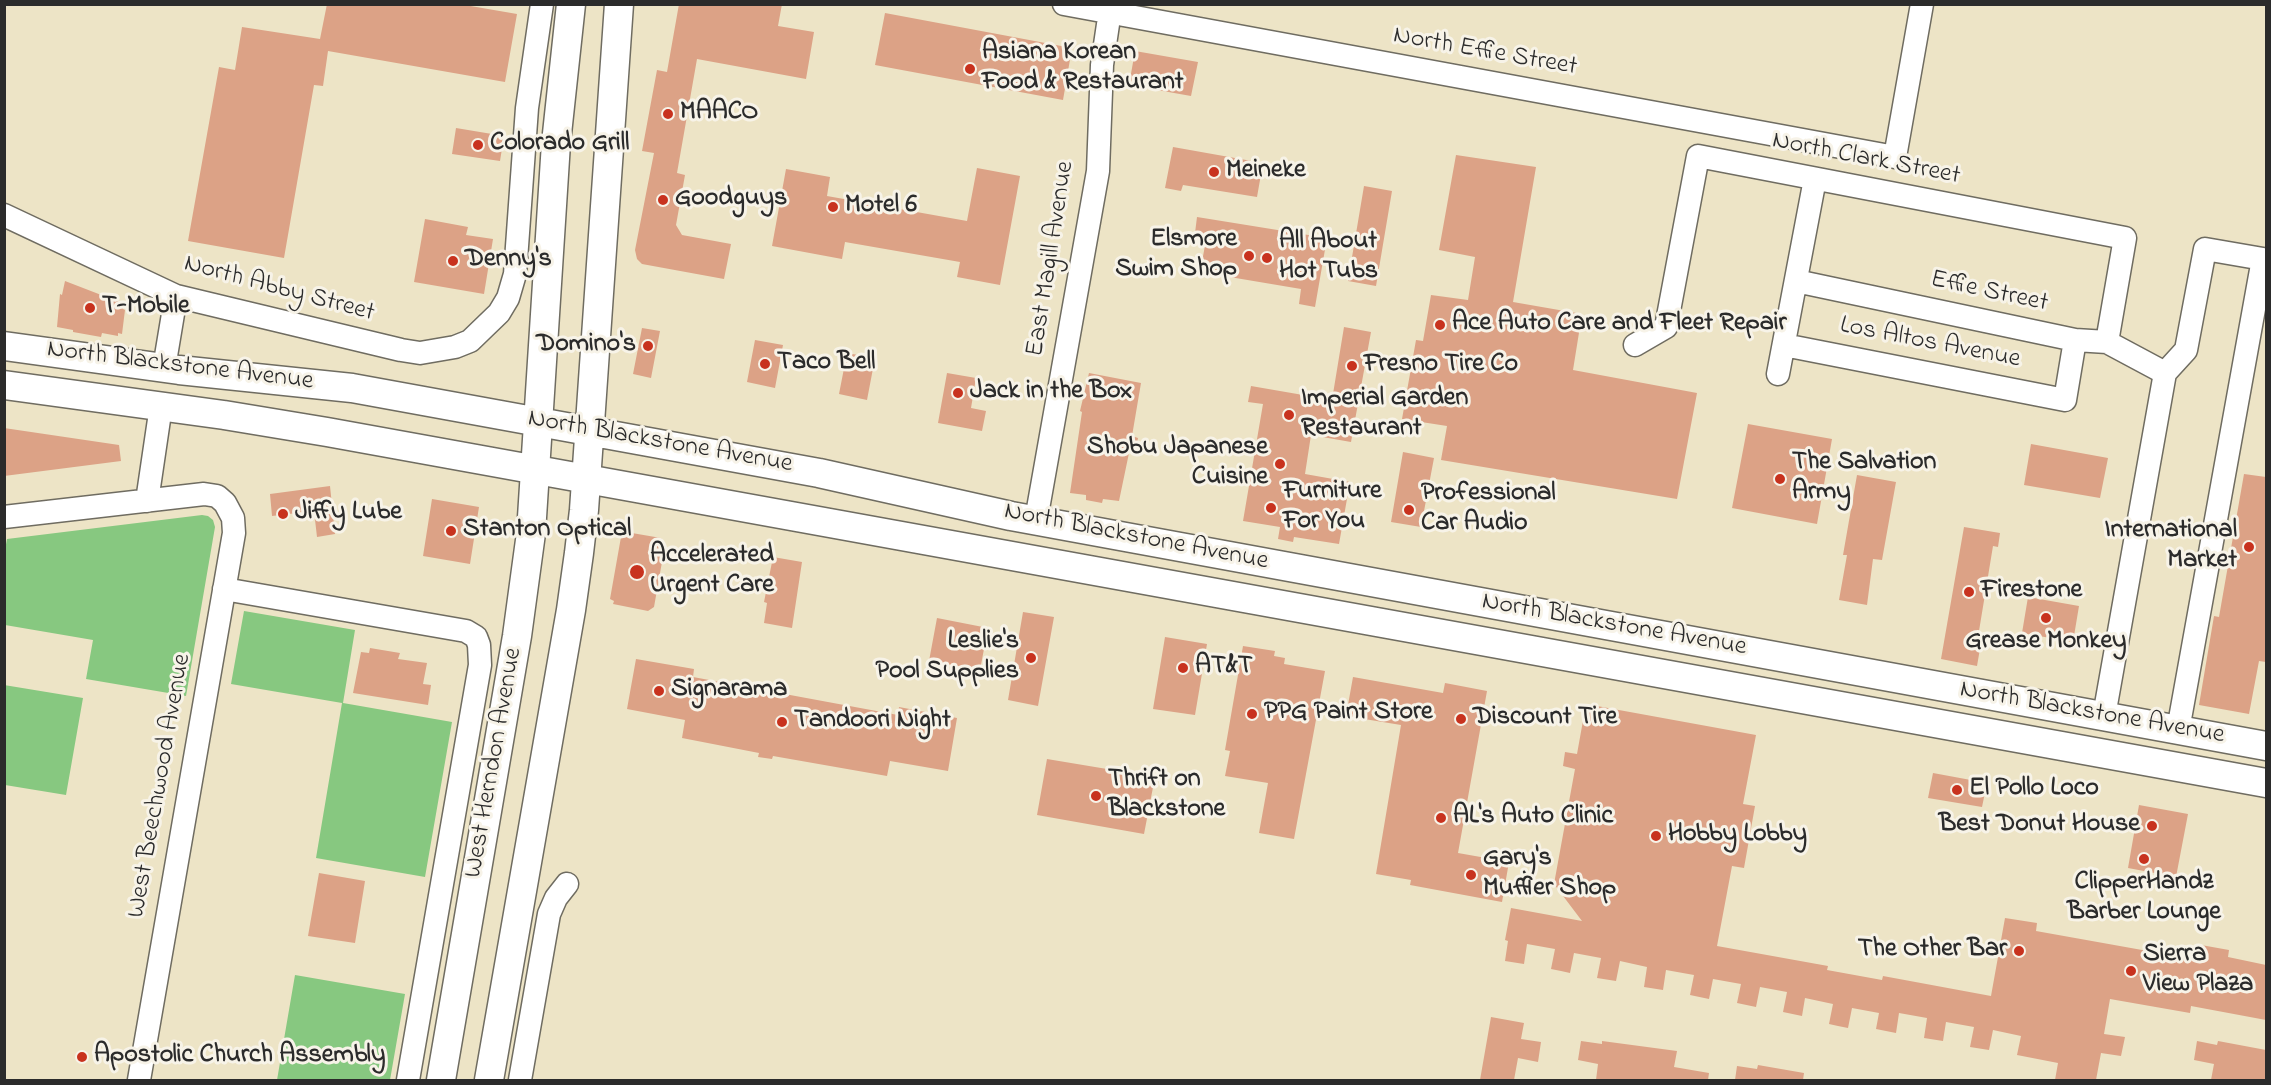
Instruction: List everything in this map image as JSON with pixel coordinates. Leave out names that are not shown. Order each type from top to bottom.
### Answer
[{"type":"main road","name":"West Herndon Avenue","points":[[441,1080],[517,636],[531,533],[556,143],[571,4]]},
{"type":"main road","name":"West Herndon Avenue","points":[[489,1080],[570,610],[581,531],[619,4]]},
{"type":"main road","name":"North Blackstone Avenue","points":[[4,346],[164,368],[363,390],[537,445],[587,454],[819,473],[1036,520],[2266,746]]},
{"type":"main road","points":[[4,368],[142,385],[156,378],[164,368]]},
{"type":"main road","points":[[162,406],[169,392],[177,389],[239,394],[321,384]]},
{"type":"main road","name":"North Blackstone Avenue","points":[[4,385],[162,406],[327,432],[537,445],[587,454],[919,539],[2266,783]]},
{"type":"main road","points":[[919,539],[942,524],[1018,534],[1032,528],[1036,520]]},
{"type":"main road","points":[[1014,556],[1029,546],[1056,543],[1176,565],[1202,550]]},
{"type":"main road","points":[[1914,719],[1938,705],[2043,724],[2052,722],[2063,708]]},
{"type":"main road","points":[[2071,748],[2073,739],[2080,732],[2156,744],[2178,730]]},
{"type":"street","name":"North Abby Street","points":[[4,215],[176,296],[385,347],[420,353],[455,347],[470,341],[499,313],[508,298],[515,274],[527,108],[542,4]]},
{"type":"street","name":"North Effie Street","points":[[1064,4],[1110,8],[1895,157],[1922,4]]},
{"type":"street","name":"East Magill Avenue","points":[[1036,520],[1098,171],[1102,65],[1110,8]]},
{"type":"street","name":"North Clark Street","points":[[1635,345],[1666,327],[1698,156],[2126,238],[2107,342]]},
{"type":"street","points":[[1779,374],[1815,179]]},
{"type":"street","points":[[2104,716],[2165,374],[2186,350],[2205,249],[2263,259],[2178,730]]},
{"type":"street","name":"Effie Street","points":[[1796,281],[2075,340],[2107,342],[2165,374]]},
{"type":"street","points":[[164,368],[176,296]]},
{"type":"street","name":"Los Altos Avenue","points":[[1784,345],[2065,400],[2075,340]]},
{"type":"street","points":[[4,517],[147,501],[162,406]]},
{"type":"street","name":"West Beechwood Avenue","points":[[139,1080],[234,533],[233,518],[225,503],[217,496],[204,494],[147,501]]},
{"type":"street","name":"West Herndon Avenue","points":[[224,589],[466,632],[476,637],[480,647],[480,665],[408,1080]]},
{"type":"street","points":[[520,1080],[549,914],[556,898],[567,884]]},
{"type":"green space","points":[[202,515],[213,520],[215,527],[186,696],[86,679],[93,640],[5,625],[4,555],[7,539]]},
{"type":"green space","points":[[244,611],[355,630],[343,703],[452,722],[425,877],[316,858],[342,703],[231,684]]},
{"type":"green space","points":[[4,685],[83,698],[66,795],[5,785]]},
{"type":"green space","points":[[295,975],[405,994],[390,1080],[277,1080]]},
{"type":"building","points":[[327,4],[459,4],[517,14],[505,82],[328,51],[323,86],[314,85],[284,258],[188,241],[219,67],[235,70],[242,27],[320,39]]},
{"type":"building","points":[[679,4],[782,4],[778,26],[814,32],[806,79],[697,59],[677,173],[685,175],[676,225],[682,235],[731,244],[724,279],[642,264],[637,259],[635,250],[654,153],[642,151],[657,70],[667,72]]},
{"type":"building","points":[[885,13],[1072,48],[1063,100],[875,65]]},
{"type":"building","points":[[1135,51],[1198,62],[1191,96],[1129,85]]},
{"type":"building","name":"Colorado Grill","points":[[456,128],[504,136],[500,161],[452,154]]},
{"type":"building","points":[[1173,147],[1263,163],[1257,197],[1183,185],[1181,191],[1165,188]]},
{"type":"building","points":[[1456,155],[1536,167],[1513,302],[1582,314],[1573,370],[1697,393],[1677,499],[1441,460],[1447,426],[1402,419],[1416,340],[1423,341],[1431,295],[1468,300],[1475,257],[1439,250]]},
{"type":"building","name":"Motel 6","points":[[977,168],[1020,176],[1000,285],[957,277],[960,262],[845,242],[842,259],[772,246],[786,169],[830,177],[827,196],[967,221]]},
{"type":"building","points":[[1364,186],[1392,191],[1376,286],[1348,281]]},
{"type":"building","points":[[1197,217],[1327,238],[1315,307],[1299,304],[1301,289],[1200,272],[1207,235],[1195,233]]},
{"type":"building","name":"Denny's","points":[[425,219],[468,227],[466,235],[493,239],[484,294],[414,282]]},
{"type":"building","name":"T-Mobile","points":[[65,281],[122,303],[125,310],[122,334],[118,333],[118,336],[102,333],[101,337],[57,327],[60,294],[62,295]]},
{"type":"building","points":[[1344,327],[1371,332],[1351,442],[1311,435],[1305,474],[1350,482],[1339,544],[1294,537],[1293,542],[1278,539],[1280,527],[1243,521],[1263,404],[1248,402],[1251,386],[1332,400]]},
{"type":"building","name":"Domino's","points":[[642,328],[660,331],[651,378],[633,374]]},
{"type":"building","name":"Taco Bell","points":[[755,340],[783,345],[775,388],[747,382]]},
{"type":"building","points":[[847,353],[875,358],[867,400],[839,394]]},
{"type":"building","name":"Jack in the Box","points":[[947,373],[976,378],[971,408],[986,411],[982,431],[938,423]]},
{"type":"building","points":[[1089,373],[1141,383],[1132,436],[1138,438],[1135,453],[1129,453],[1119,501],[1103,499],[1102,503],[1086,500],[1086,495],[1070,493],[1082,412],[1080,411]]},
{"type":"building","points":[[1748,424],[1832,439],[1817,524],[1732,508]]},
{"type":"building","points":[[4,428],[119,445],[121,461],[4,476]]},
{"type":"building","points":[[2031,444],[2108,458],[2100,498],[2024,485]]},
{"type":"building","points":[[1403,452],[1434,458],[1421,527],[1391,522]]},
{"type":"building","name":"International Market","points":[[2244,474],[2266,477],[2266,662],[2259,661],[2249,714],[2199,705],[2214,616],[2219,617]]},
{"type":"building","points":[[1857,475],[1896,482],[1882,560],[1873,559],[1867,605],[1839,600],[1847,555],[1843,555]]},
{"type":"building","name":"Jiffy Lube","points":[[330,486],[335,534],[317,537],[314,511],[272,516],[270,494]]},
{"type":"building","name":"Stanton Optical","points":[[432,499],[479,507],[470,564],[423,556]]},
{"type":"building","name":"Firestone","points":[[1964,527],[2000,533],[1998,547],[1993,546],[1978,637],[1982,637],[1977,666],[1941,659]]},
{"type":"building","name":"Accelerated Urgent Care","points":[[626,532],[661,538],[665,545],[654,607],[648,611],[613,604],[614,601],[610,599],[621,537]]},
{"type":"building","points":[[773,557],[802,562],[792,628],[764,623],[767,603],[764,602]]},
{"type":"building","points":[[2028,597],[2079,606],[2073,642],[2022,633]]},
{"type":"building","name":"Leslie's Pool Supplies","points":[[1023,612],[1054,617],[1038,706],[1008,700]]},
{"type":"building","points":[[937,618],[988,628],[980,670],[929,661]]},
{"type":"building","name":"AT&T","points":[[1165,637],[1207,644],[1195,715],[1153,709]]},
{"type":"building","points":[[1243,646],[1275,651],[1274,656],[1285,658],[1284,664],[1325,671],[1294,839],[1259,833],[1268,783],[1225,776],[1230,751],[1225,750]]},
{"type":"building","points":[[370,648],[400,653],[398,659],[427,663],[423,684],[431,685],[428,705],[353,693],[361,652],[369,653]]},
{"type":"building","points":[[636,659],[694,669],[693,677],[898,715],[899,707],[957,718],[948,771],[890,761],[887,776],[773,756],[772,759],[758,757],[759,753],[682,738],[685,720],[627,709]]},
{"type":"building","points":[[1353,677],[1443,693],[1445,683],[1487,691],[1458,853],[1509,862],[1502,902],[1410,885],[1411,880],[1376,874],[1401,725],[1346,716]]},
{"type":"building","points":[[1586,704],[1756,735],[1743,804],[1755,806],[1744,868],[1732,866],[1717,946],[1828,966],[1827,970],[1882,980],[1883,976],[1991,996],[2005,918],[2037,923],[2036,931],[2198,960],[2201,945],[2229,950],[2228,957],[2266,965],[2266,1020],[2191,1006],[2190,1013],[2110,999],[2104,1034],[2125,1037],[2121,1056],[2101,1053],[2096,1080],[2055,1080],[2058,1063],[2017,1055],[2021,1036],[1993,1030],[1989,1050],[1970,1047],[1974,1027],[1946,1022],[1943,1041],[1924,1038],[1927,1018],[1899,1013],[1896,1033],[1876,1029],[1879,1013],[1852,1008],[1848,1028],[1829,1024],[1833,1004],[1805,998],[1802,1016],[1783,1012],[1787,992],[1760,987],[1756,1007],[1737,1003],[1741,984],[1713,979],[1709,999],[1690,995],[1694,975],[1666,970],[1663,990],[1644,987],[1647,967],[1620,961],[1616,981],[1597,978],[1601,958],[1574,953],[1570,973],[1551,969],[1555,949],[1527,944],[1524,964],[1505,961],[1508,941],[1505,940],[1511,908],[1582,921],[1554,884],[1575,769],[1563,766],[1565,752],[1577,754]]},
{"type":"building","points":[[1047,759],[1155,777],[1144,834],[1037,815]]},
{"type":"building","name":"El Pollo Loco","points":[[1933,773],[1987,783],[1982,807],[1928,798]]},
{"type":"building","points":[[2139,805],[2188,814],[2176,877],[2128,868]]},
{"type":"building","points":[[319,873],[365,881],[355,943],[308,936]]},
{"type":"building","points":[[1491,1017],[1524,1023],[1521,1039],[1541,1042],[1538,1062],[1518,1058],[1514,1080],[1480,1080]]},
{"type":"building","points":[[1581,1041],[1602,1044],[1602,1041],[1677,1051],[1674,1067],[1709,1073],[1708,1080],[1596,1080],[1598,1064],[1578,1060]]},
{"type":"building","points":[[2197,1041],[2217,1045],[2218,1041],[2266,1050],[2266,1080],[2211,1080],[2214,1064],[2194,1060]]},
{"type":"building","points":[[1758,1065],[1804,1073],[1803,1080],[1735,1080],[1737,1066],[1757,1069]]},
{"type":"place","name":"Asiana Korean Food & Restaurant","points":[[970,69]]},
{"type":"place","name":"MAACO","points":[[668,114]]},
{"type":"place","name":"Colorado Grill","points":[[478,145]]},
{"type":"place","name":"Meineke","points":[[1214,172]]},
{"type":"place","name":"Goodguys","points":[[663,200]]},
{"type":"place","name":"Motel 6","points":[[833,207]]},
{"type":"place","name":"Elsmore Swim Shop","points":[[1249,256]]},
{"type":"place","name":"All About Hot Tubs","points":[[1267,258]]},
{"type":"place","name":"Denny's","points":[[453,261]]},
{"type":"place","name":"T-Mobile","points":[[90,308]]},
{"type":"place","name":"Ace Auto Care and Fleet Repair","points":[[1440,325]]},
{"type":"place","name":"Domino's","points":[[648,346]]},
{"type":"place","name":"Taco Bell","points":[[765,364]]},
{"type":"place","name":"Fresno Tire Co","points":[[1352,366]]},
{"type":"place","name":"Jack in the Box","points":[[958,393]]},
{"type":"place","name":"Imperial Garden Restaurant","points":[[1289,415]]},
{"type":"place","name":"Shobu Japanese Cuisine","points":[[1280,464]]},
{"type":"place","name":"The Salvation Army","points":[[1780,479]]},
{"type":"place","name":"Furniture For You","points":[[1271,508]]},
{"type":"place","name":"Professional Car Audio","points":[[1409,510]]},
{"type":"place","name":"Jiffy Lube","points":[[283,514]]},
{"type":"place","name":"Stanton Optical","points":[[451,531]]},
{"type":"place","name":"International Market","points":[[2249,547]]},
{"type":"place","name":"Accelerated Urgent Care","points":[[637,572]]},
{"type":"place","name":"Firestone","points":[[1969,592]]},
{"type":"place","name":"Grease Monkey","points":[[2046,618]]},
{"type":"place","name":"Leslie's Pool Supplies","points":[[1031,658]]},
{"type":"place","name":"AT&T","points":[[1183,668]]},
{"type":"place","name":"Signarama","points":[[659,691]]},
{"type":"place","name":"PPG Paint Store","points":[[1252,714]]},
{"type":"place","name":"Discount Tire","points":[[1461,719]]},
{"type":"place","name":"Tandoori Night","points":[[782,722]]},
{"type":"place","name":"El Pollo Loco","points":[[1957,790]]},
{"type":"place","name":"Thrift on Blackstone","points":[[1096,796]]},
{"type":"place","name":"AL's Auto Clinic","points":[[1441,818]]},
{"type":"place","name":"Best Donut House","points":[[2152,826]]},
{"type":"place","name":"Hobby Lobby","points":[[1656,836]]},
{"type":"place","name":"ClipperHandz Barber Lounge","points":[[2144,859]]},
{"type":"place","name":"Gary's Muffler Shop","points":[[1471,875]]},
{"type":"place","name":"The Other Bar","points":[[2019,951]]},
{"type":"place","name":"Sierra View Plaza","points":[[2131,971]]},
{"type":"place","name":"Apostolic Church Assembly","points":[[82,1057]]}]
